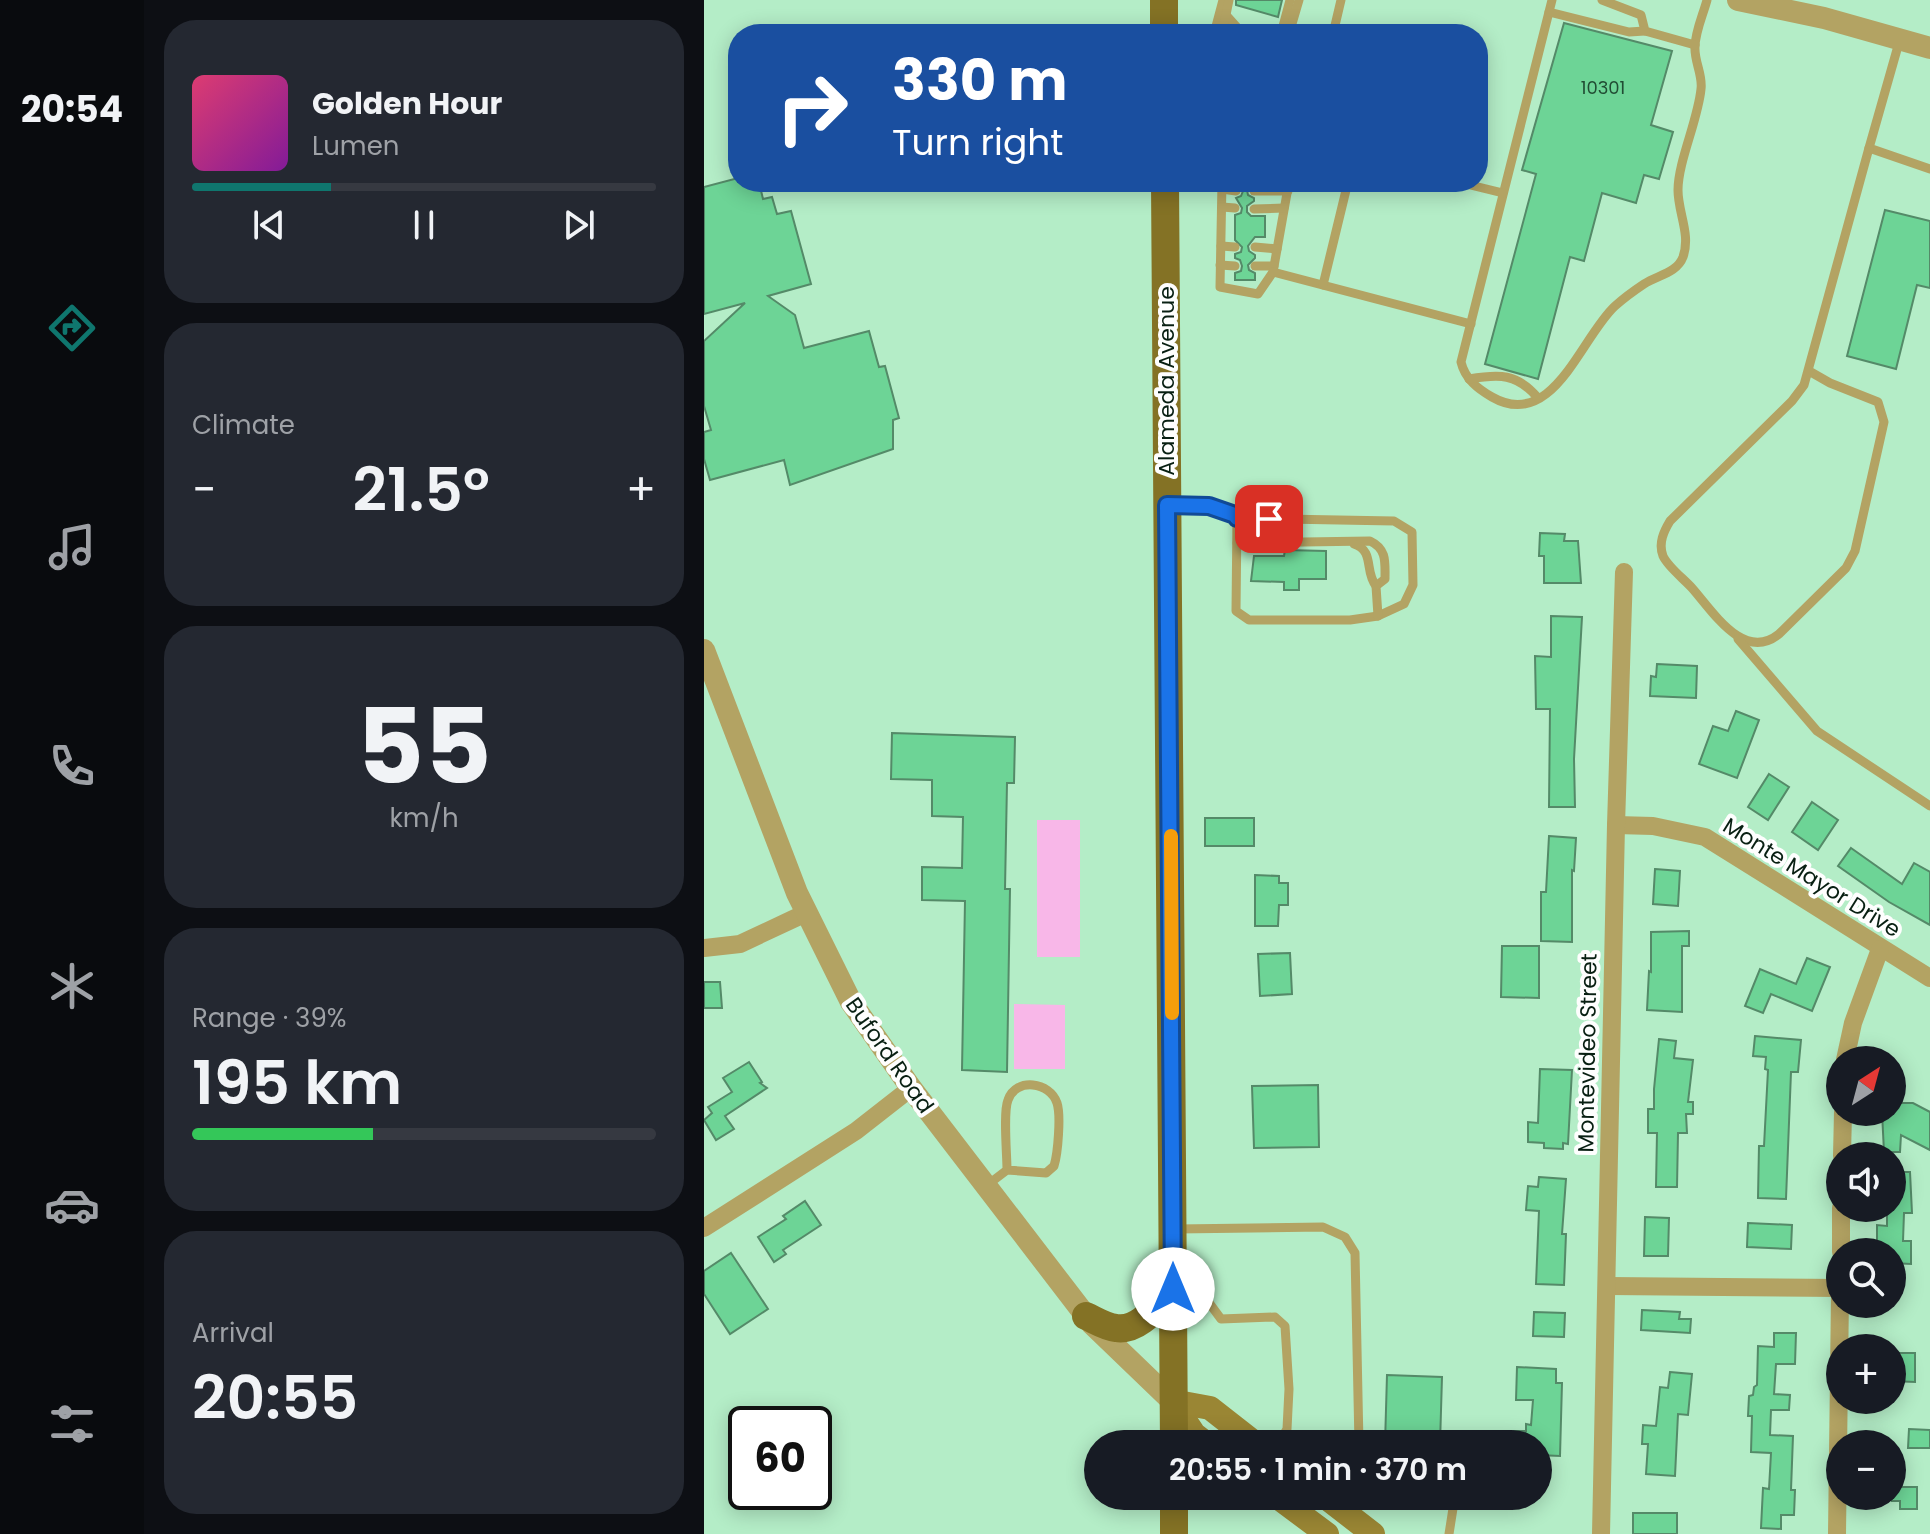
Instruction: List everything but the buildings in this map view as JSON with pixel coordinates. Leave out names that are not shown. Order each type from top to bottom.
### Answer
[{"type":"main road","points":[[1164,0],[1164,24]]},
{"type":"main road","name":"Alameda Avenue","points":[[1165,192],[1173,1430]]},
{"type":"main road","points":[[1086,1316],[1116,1329],[1131,1327],[1173,1296]]},
{"type":"main road","points":[[1172,1401],[1191,1430]]},
{"type":"main road","points":[[1172,1401],[1210,1408],[1238,1430]]},
{"type":"main road","points":[[1174,1530],[1183,1510]]},
{"type":"main road","points":[[1295,1510],[1327,1534]]},
{"type":"main road","points":[[1347,1510],[1373,1534]]},
{"type":"street","points":[[1738,0],[1824,18],[1930,48]]},
{"type":"street","name":"Montevideo Street","points":[[1601,1534],[1624,572]]},
{"type":"street","name":"Buford Road","points":[[704,650],[774,838],[806,913],[851,1002],[911,1088],[1086,1316],[1172,1401]]},
{"type":"street","name":"Monte Mayor Drive","points":[[1616,825],[1653,826],[1705,837],[1930,978]]},
{"type":"street","points":[[704,948],[740,944],[806,913]]},
{"type":"street","points":[[1848,1046],[1853,1023],[1880,949]]},
{"type":"street","points":[[704,1228],[856,1131],[911,1088]]},
{"type":"street","points":[[1608,1286],[1826,1288]]},
{"type":"street","points":[[1837,1534],[1840,1318]]},
{"type":"lane","points":[[1224,24],[1226,0]]},
{"type":"lane","points":[[1218,24],[1226,0]]},
{"type":"lane","points":[[1284,24],[1290,0]]},
{"type":"lane","points":[[1292,24],[1299,0]]},
{"type":"lane","points":[[1335,24],[1341,0]]},
{"type":"lane","points":[[1552,0],[1461,362],[1464,373],[1485,393],[1504,404],[1523,406],[1558,384],[1570,371],[1597,327],[1617,304],[1645,283],[1679,265],[1686,235],[1678,190],[1702,87],[1695,45],[1707,0]]},
{"type":"lane","points":[[1602,0],[1641,15],[1645,31]]},
{"type":"lane","points":[[1549,12],[1629,32],[1645,31],[1695,45]]},
{"type":"lane","points":[[1226,15],[1234,24]]},
{"type":"lane","points":[[1900,39],[1804,385],[1792,401],[1670,521],[1661,535],[1663,556],[1817,731],[1930,806]]},
{"type":"lane","points":[[1869,148],[1930,169]]},
{"type":"lane","points":[[1488,189],[1503,193]]},
{"type":"lane","points":[[1222,192],[1220,287],[1258,294],[1273,269],[1287,192]]},
{"type":"lane","points":[[1323,285],[1346,192]]},
{"type":"lane","points":[[1222,207],[1235,208]]},
{"type":"lane","points":[[1254,209],[1284,208]]},
{"type":"lane","points":[[1221,246],[1235,247]]},
{"type":"lane","points":[[1255,247],[1277,249]]},
{"type":"lane","points":[[1220,265],[1235,266]]},
{"type":"lane","points":[[1255,266],[1471,324]]},
{"type":"lane","points":[[1736,637],[1754,644],[1770,641],[1846,568],[1855,551],[1884,422],[1878,402],[1809,371]]},
{"type":"lane","points":[[1469,379],[1496,375],[1526,384],[1538,398]]},
{"type":"lane","points":[[1167,505],[1209,506],[1237,518],[1394,521],[1412,532],[1413,585],[1404,604],[1378,616],[1350,620],[1249,620],[1236,611],[1237,518]]},
{"type":"lane","points":[[1237,543],[1370,541],[1379,545],[1384,554],[1385,579],[1376,586]]},
{"type":"lane","points":[[1347,542],[1360,546],[1368,553],[1370,578],[1376,586],[1378,616]]},
{"type":"lane","points":[[986,1186],[1007,1170],[1046,1173],[1054,1166],[1058,1104],[1051,1093],[1040,1085],[1014,1090],[1007,1101],[1007,1170]]},
{"type":"lane","points":[[1173,1229],[1323,1227],[1345,1237],[1355,1253],[1359,1430]]},
{"type":"lane","points":[[1173,1296],[1207,1300],[1221,1319],[1275,1317],[1285,1326],[1289,1389],[1286,1430]]},
{"type":"lane","points":[[1449,1534],[1453,1510]]},
{"type":"shaded area","points":[[1037,820],[1080,820],[1080,957],[1037,957]]},
{"type":"shaded area","points":[[1014,1004],[1065,1005],[1065,1069],[1014,1069]]},
{"type":"slow traffic","points":[[1171,836],[1172,1013]]},
{"type":"route","points":[[1173,1289],[1167,505],[1209,506],[1237,518],[1269,519]]}]
